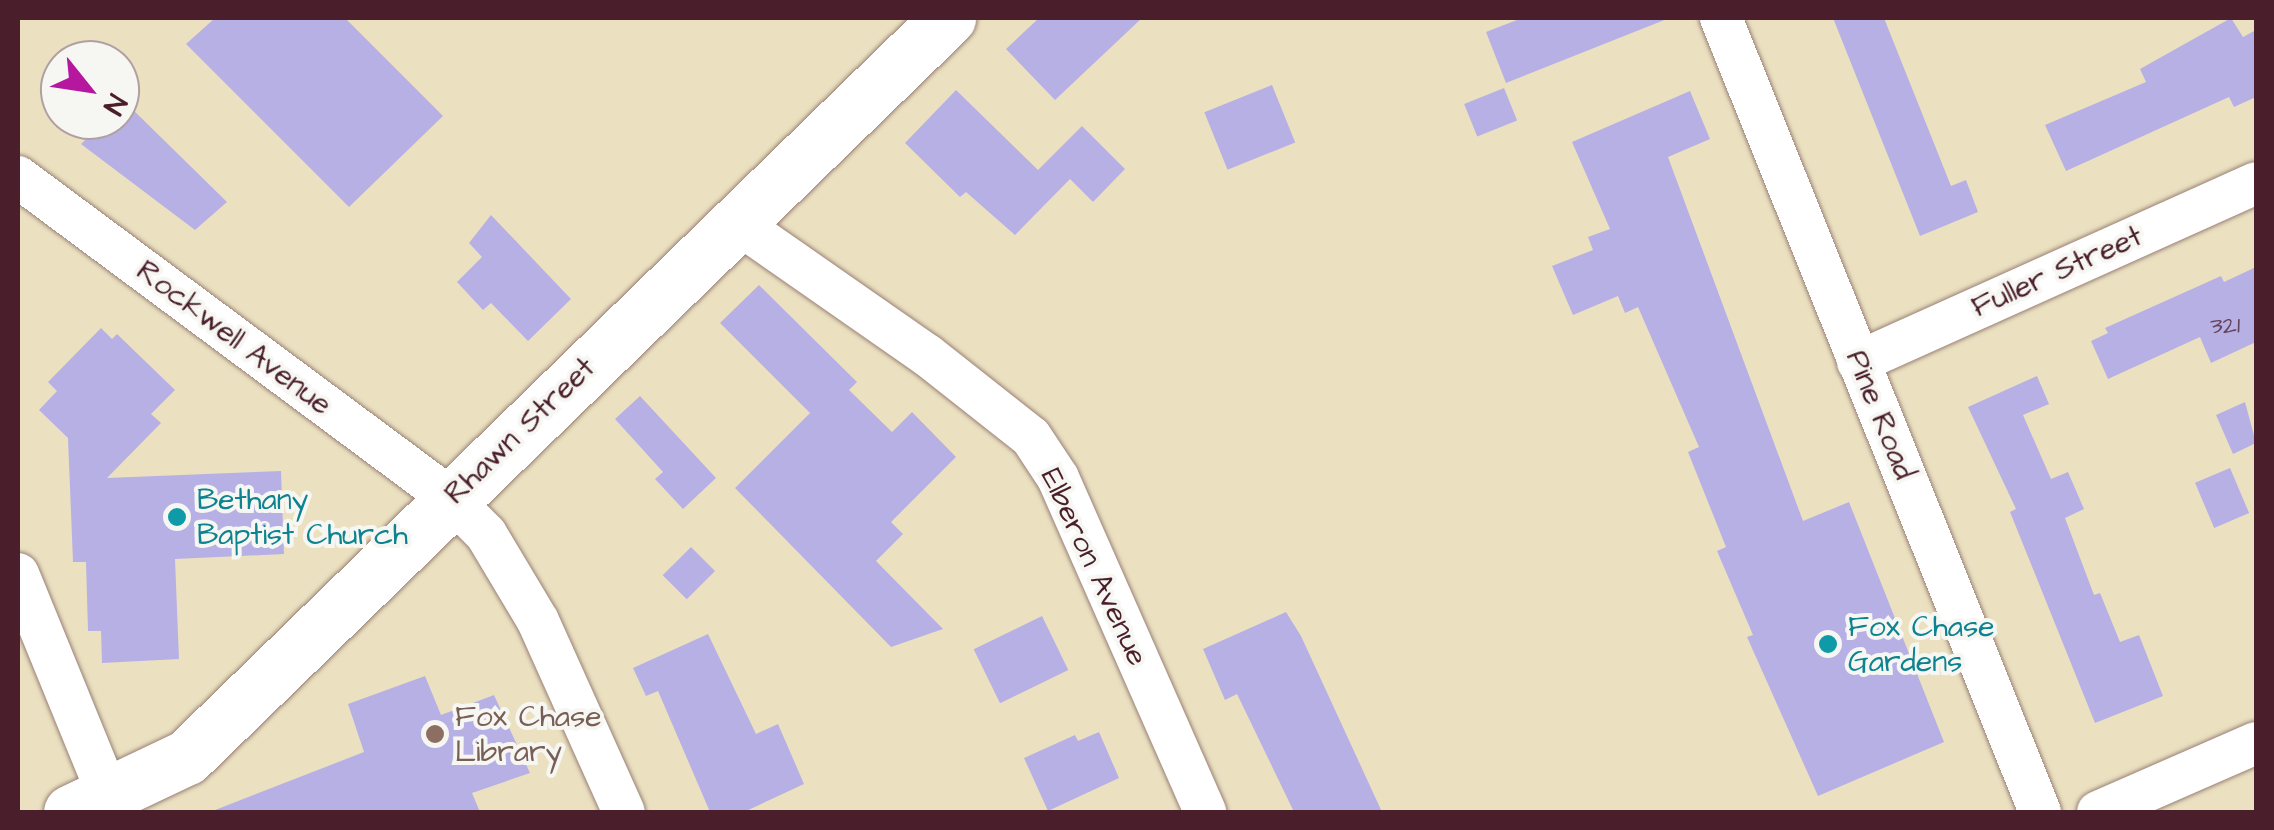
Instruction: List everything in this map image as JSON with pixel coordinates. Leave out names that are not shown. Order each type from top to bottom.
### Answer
[{"type":"main road","name":"Rhawn Street","points":[[90,805],[187,757],[948,18]]},
{"type":"street","name":"Pine Road","points":[[1721,18],[2040,812]]},
{"type":"street","name":"Rockwell Avenue","points":[[18,177],[450,498],[486,534],[538,621],[624,812]]},
{"type":"street","name":"Fuller Street","points":[[1858,362],[2256,183]]},
{"type":"street","name":"Elberon Avenue","points":[[736,222],[927,355],[1031,437],[1058,478],[1204,812]]},
{"type":"street","points":[[18,574],[90,805]]},
{"type":"street","points":[[2098,812],[2256,743]]},
{"type":"building","points":[[215,18],[345,18],[443,116],[349,207],[186,44]]},
{"type":"building","points":[[1039,18],[1142,18],[1055,100],[1006,49]]},
{"type":"building","points":[[1522,18],[1667,19],[1506,83],[1486,32]]},
{"type":"building","points":[[1833,18],[1884,18],[1951,186],[1966,180],[1978,212],[1920,236]]},
{"type":"building","points":[[2231,18],[2243,37],[2256,30],[2256,97],[2234,107],[2229,97],[2066,171],[2045,125],[2146,82],[2140,69]]},
{"type":"building","points":[[1272,85],[1295,142],[1228,170],[1204,112]]},
{"type":"building","points":[[1504,88],[1517,120],[1477,137],[1464,104]]},
{"type":"building","points":[[956,90],[1038,170],[1082,126],[1125,169],[1093,202],[1070,179],[1015,235],[966,192],[960,197],[905,143]]},
{"type":"building","points":[[1690,91],[1710,139],[1668,157],[1803,521],[1849,502],[1944,742],[1818,796],[1747,637],[1753,635],[1717,551],[1726,547],[1688,452],[1699,447],[1638,307],[1625,313],[1618,296],[1573,315],[1552,266],[1593,250],[1588,237],[1610,229],[1572,142]]},
{"type":"building","points":[[140,117],[227,202],[195,230],[81,144],[85,140],[140,140]]},
{"type":"building","points":[[491,215],[571,299],[528,341],[491,303],[483,310],[457,282],[482,257],[469,243]]},
{"type":"building","points":[[2256,267],[2256,342],[2211,363],[2200,337],[2108,379],[2091,341],[2108,333],[2105,328],[2221,276],[2224,282]]},
{"type":"building","points":[[759,285],[857,382],[849,390],[892,432],[912,412],[956,457],[891,522],[903,534],[876,561],[943,629],[891,647],[735,488],[810,413],[720,323]]},
{"type":"building","name":"Bethany Baptist Church","points":[[101,328],[112,339],[117,334],[175,390],[151,414],[161,423],[107,478],[281,471],[284,554],[175,559],[179,659],[102,663],[101,631],[88,631],[86,562],[73,562],[68,438],[39,410],[57,391],[48,382]]},
{"type":"building","points":[[2037,376],[2049,404],[2023,415],[2051,479],[2068,472],[2084,509],[2065,518],[2094,595],[2100,593],[2120,642],[2139,635],[2163,696],[2095,723],[2010,512],[2016,509],[1968,407]]},
{"type":"building","points":[[640,396],[716,478],[683,509],[655,479],[663,472],[615,419]]},
{"type":"building","points":[[2245,402],[2256,443],[2233,454],[2216,415]]},
{"type":"building","points":[[2230,468],[2249,513],[2214,528],[2195,483]]},
{"type":"building","points":[[691,547],[715,571],[687,599],[663,575]]},
{"type":"building","points":[[1286,612],[1301,636],[1382,812],[1294,812],[1237,694],[1225,700],[1203,649]]},
{"type":"building","points":[[1042,616],[1068,670],[1000,703],[974,649]]},
{"type":"building","points":[[708,634],[756,734],[778,724],[804,784],[744,812],[710,812],[658,691],[646,696],[633,668]]},
{"type":"building","name":"Fox Chase Library","points":[[425,676],[441,715],[494,695],[530,773],[472,793],[480,812],[210,812],[364,752],[348,704]]},
{"type":"building","points":[[1099,732],[1119,778],[1048,811],[1024,758],[1075,735],[1078,741]]},
{"type":"place","name":"Bethany Baptist Church","points":[[177,517]]},
{"type":"place","name":"Fox Chase Gardens","points":[[1828,644]]},
{"type":"place","name":"Fox Chase Library","points":[[435,734]]}]
